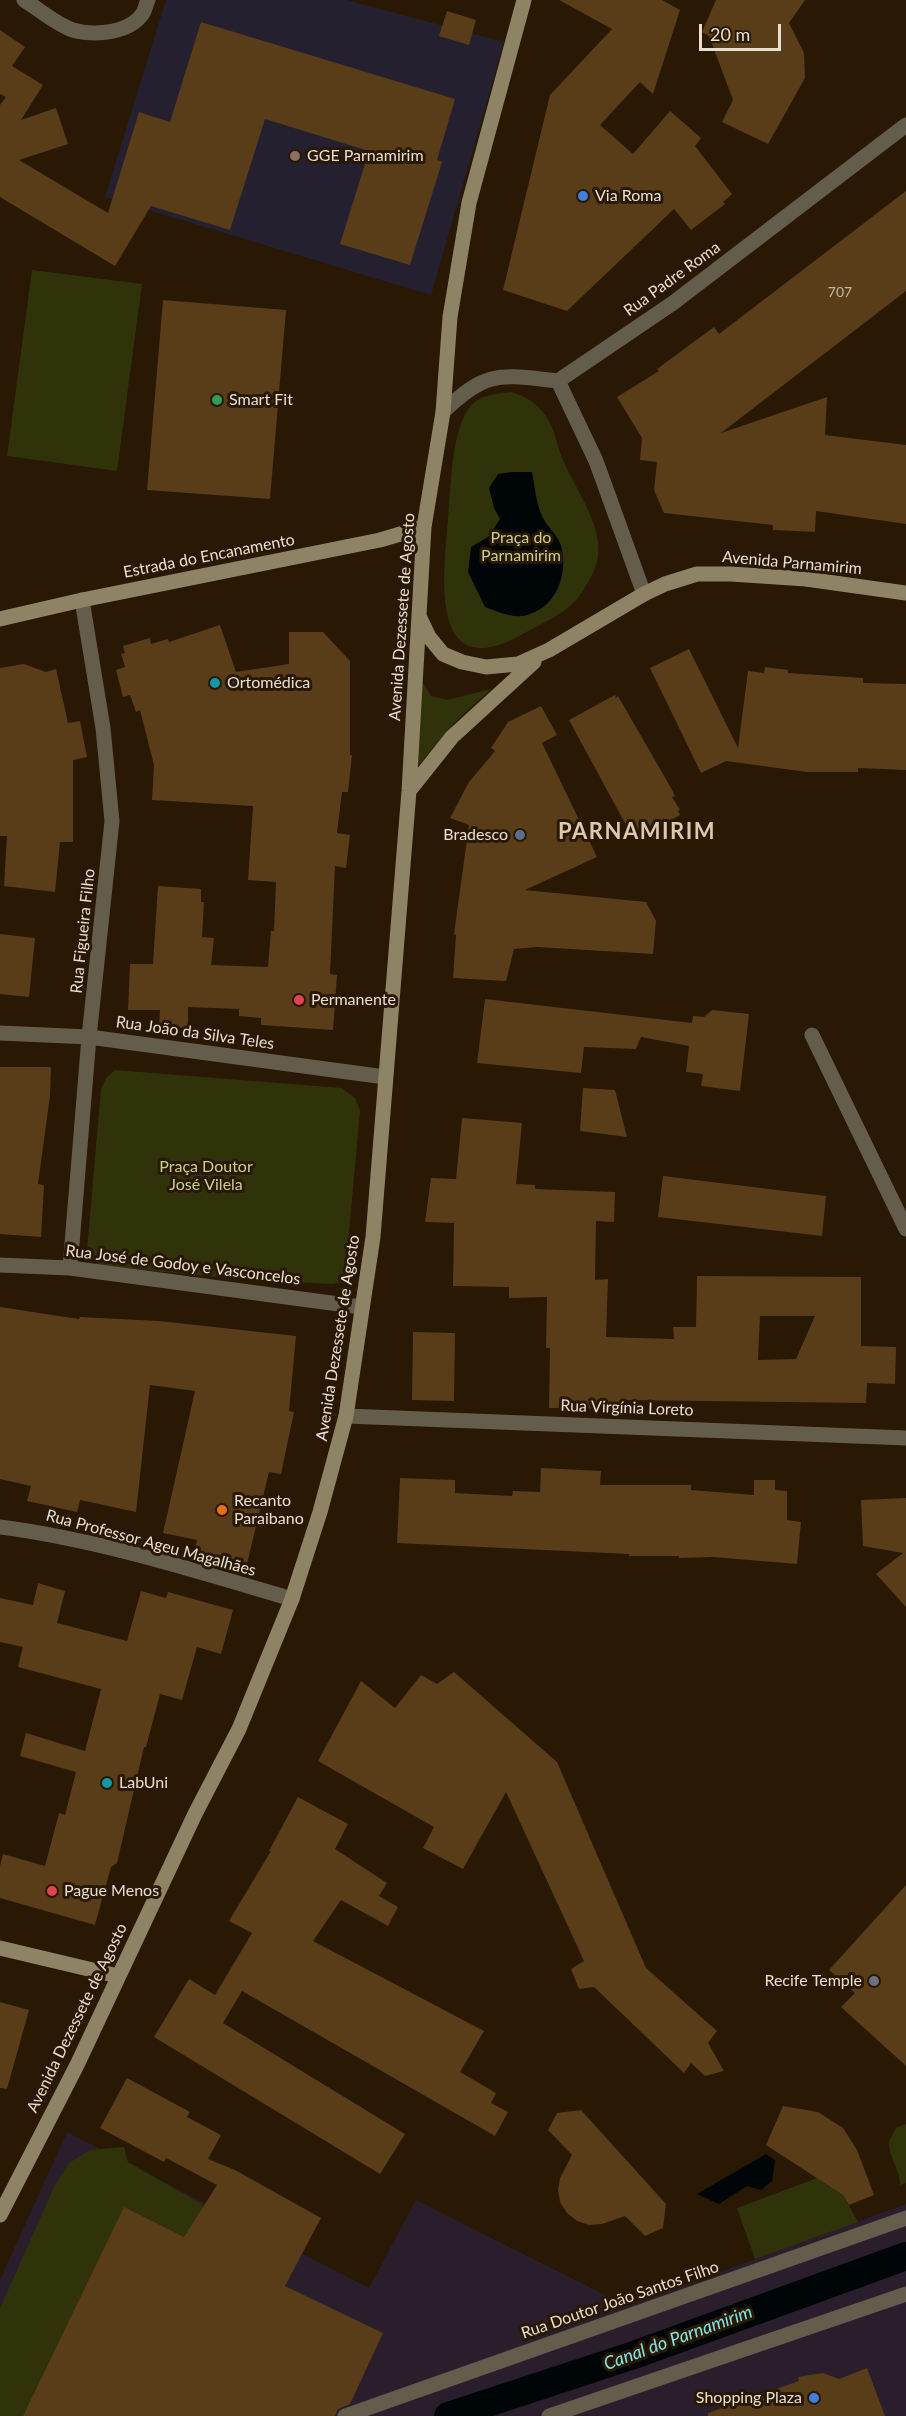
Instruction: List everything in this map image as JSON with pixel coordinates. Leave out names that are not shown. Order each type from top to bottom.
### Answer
[{"type":"main road","name":"Avenida Dezessete de Agosto","points":[[0,2215],[77,2066],[195,1814],[239,1729],[292,1599],[320,1512],[346,1416],[373,1237],[409,790],[424,527],[443,412],[450,317],[469,203],[524,0]]},
{"type":"main road","name":"Estrada do Encanamento","points":[[0,619],[82,600],[380,540],[424,527]]},
{"type":"main road","name":"Avenida Parnamirim","points":[[549,650],[644,594],[665,584],[697,574],[806,579],[906,593]]},
{"type":"main road","points":[[418,614],[429,637],[443,654],[462,662],[486,668],[518,664],[549,650]]},
{"type":"main road","points":[[409,790],[452,737],[495,696],[549,650]]},
{"type":"main road","points":[[0,1948],[118,1976]]},
{"type":"street","points":[[24,0],[65,28],[85,32],[108,32],[129,26],[142,15],[148,0]]},
{"type":"street","name":"Rua Padre Roma","points":[[558,381],[673,303],[906,125]]},
{"type":"street","points":[[443,412],[464,392],[482,382],[506,376],[558,381],[596,461],[644,594]]},
{"type":"street","name":"Rua Figueira Filho","points":[[70,1268],[89,1037],[112,820],[104,738],[82,600]]},
{"type":"street","name":"Rua João da Silva Teles","points":[[0,1033],[89,1037],[385,1077]]},
{"type":"street","points":[[812,1035],[906,1229]]},
{"type":"street","name":"Rua José de Godoy e Vasconcelos","points":[[0,1265],[70,1268],[362,1307]]},
{"type":"street","name":"Rua Virgínia Loreto","points":[[346,1416],[906,1438]]},
{"type":"street","name":"Rua Professor Ageu Magalhães","points":[[0,1527],[36,1531],[120,1550],[292,1599]]},
{"type":"street","name":"Rua Doutor João Santos Filho","points":[[345,2416],[906,2217]]},
{"type":"street","points":[[549,2416],[906,2294]]},
{"type":"shaded area","name":"GGE Parnamirim","points":[[166,0],[347,0],[504,42],[431,295],[105,197]]},
{"type":"shaded area","points":[[532,472],[541,513],[559,540],[563,559],[561,579],[553,596],[539,610],[524,616],[507,615],[485,607],[468,572],[471,547],[488,537],[500,519],[494,508],[489,488],[498,474]]},
{"type":"shaded area","points":[[67,2132],[369,2288],[416,2200],[627,2306],[906,2204],[906,2416],[0,2416],[0,2280]]},
{"type":"shaded area","points":[[766,2154],[775,2160],[772,2181],[761,2190],[747,2186],[719,2204],[697,2194]]},
{"type":"green space","points":[[32,270],[142,284],[117,471],[7,456]]},
{"type":"green space","name":"Praça do Parnamirim","points":[[511,392],[535,404],[549,421],[566,467],[586,504],[596,531],[598,557],[593,573],[581,594],[573,604],[559,614],[521,635],[491,647],[469,646],[456,635],[448,616],[445,592],[446,540],[455,449],[462,422],[471,406],[480,398]]},
{"type":"green space","points":[[421,680],[431,696],[447,700],[491,689],[456,721],[417,767]]},
{"type":"green space","name":"Praça Doutor José Vilela","points":[[115,1070],[342,1088],[355,1098],[360,1110],[345,1277],[342,1282],[332,1284],[244,1279],[98,1264],[87,1250],[101,1089],[106,1078]]},
{"type":"green space","points":[[906,2124],[906,2183],[900,2185],[889,2142],[896,2128]]},
{"type":"green space","points":[[124,2147],[128,2162],[215,2212],[239,2264],[124,2208],[23,2416],[0,2416],[0,2308],[55,2185],[69,2163],[90,2150]]},
{"type":"green space","points":[[817,2178],[843,2195],[858,2222],[755,2259],[737,2208]]},
{"type":"building","points":[[559,0],[662,0],[680,10],[653,94],[640,82],[600,125],[633,154],[670,111],[701,138],[695,146],[732,194],[723,202],[725,204],[691,230],[674,209],[567,311],[503,290],[550,95],[612,29]]},
{"type":"building","points":[[716,0],[805,0],[789,23],[804,53],[805,78],[768,144],[722,122],[733,100],[709,36],[702,32]]},
{"type":"building","points":[[447,11],[476,20],[469,45],[439,36]]},
{"type":"building","points":[[201,22],[455,99],[437,160],[442,162],[410,265],[340,244],[369,151],[265,119],[230,230],[151,206],[115,266],[0,197],[0,105],[6,97],[0,94],[0,30],[25,47],[12,66],[43,85],[21,120],[56,108],[68,144],[19,160],[108,213],[139,112],[170,122]]},
{"type":"building","points":[[906,191],[906,291],[721,433],[827,397],[825,435],[906,445],[906,524],[816,511],[815,532],[773,530],[773,525],[664,513],[654,490],[657,462],[640,460],[642,438],[617,397],[659,371],[657,369],[714,327],[719,334]]},
{"type":"building","name":"Smart Fit","points":[[163,300],[286,310],[270,499],[147,490]]},
{"type":"building","points":[[220,625],[236,672],[289,664],[289,632],[323,632],[350,661],[350,755],[352,755],[348,792],[342,792],[337,833],[350,835],[346,868],[335,866],[330,974],[337,975],[333,1030],[261,1025],[261,1018],[239,1016],[239,1009],[188,1007],[188,1028],[159,1027],[160,1010],[128,1010],[130,964],[153,964],[158,886],[201,889],[201,902],[204,902],[202,937],[214,938],[211,965],[268,967],[271,931],[274,931],[276,882],[248,880],[253,806],[152,800],[154,765],[140,710],[136,712],[130,695],[123,697],[116,670],[125,667],[121,654],[125,653],[123,646],[150,638],[151,644],[168,639],[169,642]]},
{"type":"building","points":[[689,649],[738,748],[748,671],[764,673],[765,667],[788,670],[788,673],[863,678],[863,683],[906,684],[906,770],[858,768],[858,772],[807,772],[726,761],[701,773],[650,668]]},
{"type":"building","points":[[24,664],[46,672],[56,669],[68,723],[80,721],[87,757],[73,760],[73,842],[60,842],[55,892],[4,886],[7,836],[0,836],[0,668]]},
{"type":"building","points":[[615,695],[616,698],[618,696],[671,788],[675,796],[672,797],[680,810],[678,811],[680,815],[642,836],[641,833],[633,838],[569,720]]},
{"type":"building","points":[[541,706],[557,735],[542,743],[597,857],[525,890],[646,902],[656,921],[653,954],[537,947],[514,949],[506,981],[453,978],[456,935],[454,934],[469,825],[450,818],[469,782],[495,751],[491,748],[508,722]]},
{"type":"building","points":[[0,934],[35,938],[29,997],[0,994]]},
{"type":"building","points":[[485,999],[692,1023],[693,1016],[704,1017],[712,1010],[749,1014],[740,1091],[701,1086],[703,1074],[686,1072],[689,1046],[641,1037],[636,1049],[584,1047],[581,1073],[477,1063]]},
{"type":"building","points":[[0,1067],[51,1067],[50,1096],[38,1184],[44,1185],[41,1237],[0,1234]]},
{"type":"building","points":[[583,1088],[615,1090],[627,1137],[580,1131]]},
{"type":"building","points":[[462,1118],[522,1123],[516,1184],[535,1185],[535,1189],[615,1192],[614,1222],[596,1221],[595,1280],[608,1279],[606,1337],[674,1339],[673,1327],[696,1327],[697,1276],[861,1277],[861,1346],[896,1347],[895,1384],[867,1383],[866,1403],[623,1400],[623,1409],[549,1408],[550,1348],[546,1348],[547,1297],[509,1298],[509,1287],[453,1286],[454,1223],[425,1222],[431,1178],[456,1179]],"holes":[[[760,1316],[815,1316],[796,1359],[758,1360]]]},
{"type":"building","points":[[663,1176],[826,1196],[822,1236],[658,1217]]},
{"type":"building","points":[[0,1307],[79,1319],[80,1317],[159,1321],[296,1336],[289,1411],[294,1412],[281,1474],[269,1472],[247,1564],[194,1551],[197,1540],[163,1533],[195,1391],[150,1385],[136,1512],[80,1500],[77,1512],[27,1501],[31,1486],[0,1479]]},
{"type":"building","points":[[413,1332],[455,1333],[454,1401],[412,1400]]},
{"type":"building","points":[[541,1468],[601,1471],[600,1485],[691,1485],[691,1490],[754,1495],[754,1480],[775,1480],[775,1490],[787,1491],[787,1520],[801,1522],[797,1564],[713,1557],[629,1556],[629,1554],[397,1543],[400,1478],[455,1480],[455,1493],[512,1496],[513,1491],[540,1492]]},
{"type":"building","points":[[906,1498],[906,1607],[876,1574],[903,1553],[863,1546],[861,1500]]},
{"type":"building","points":[[38,1583],[65,1591],[57,1623],[127,1641],[141,1591],[166,1598],[168,1592],[233,1610],[221,1654],[197,1647],[182,1700],[160,1694],[146,1747],[144,1747],[117,1863],[111,1867],[95,1925],[0,1898],[0,1866],[3,1854],[45,1866],[59,1813],[65,1815],[76,1772],[20,1756],[26,1733],[85,1751],[101,1689],[18,1667],[23,1647],[0,1642],[0,1598],[33,1605]]},
{"type":"building","points":[[454,1672],[557,1762],[646,1968],[717,2031],[708,2043],[724,2071],[705,2076],[691,2063],[684,2073],[594,1987],[579,1989],[571,1969],[584,1961],[506,1792],[463,1869],[423,1848],[434,1827],[318,1761],[361,1681],[395,1708],[421,1675],[437,1684]]},
{"type":"building","points":[[298,1797],[348,1824],[335,1849],[387,1883],[379,1896],[398,1907],[388,1926],[341,1900],[313,1941],[484,2031],[460,2072],[496,2093],[491,2103],[508,2112],[495,2136],[242,1991],[223,2023],[405,2134],[380,2174],[154,2037],[189,1979],[215,1995],[252,1933],[229,1921],[271,1851],[269,1851]]},
{"type":"building","name":"Recife Temple","points":[[906,1885],[906,2066],[841,2007],[855,1993],[829,1970]]},
{"type":"building","points":[[0,2002],[29,2010],[7,2089],[0,2088]]},
{"type":"building","points":[[127,2078],[190,2112],[187,2117],[221,2135],[208,2159],[235,2170],[321,2218],[285,2286],[383,2333],[350,2404],[338,2409],[335,2416],[23,2416],[124,2207],[184,2237],[217,2185],[166,2158],[164,2162],[100,2128]]},
{"type":"building","points":[[783,2106],[818,2112],[843,2128],[857,2150],[874,2195],[849,2205],[843,2195],[766,2145]]},
{"type":"building","points":[[581,2110],[666,2204],[663,2228],[645,2236],[625,2216],[602,2224],[589,2225],[577,2221],[567,2213],[560,2202],[558,2190],[560,2178],[572,2155],[548,2130],[557,2113]]},
{"type":"building","name":"Shopping Plaza","points":[[867,2368],[885,2416],[708,2416],[708,2413],[799,2381],[798,2377],[823,2373],[839,2379]]},
{"type":"waterway","name":"Canal do Parnamirim","points":[[448,2416],[634,2355],[906,2256]]},
{"type":"place","name":"GGE Parnamirim","points":[[295,156]]},
{"type":"place","name":"Via Roma","points":[[583,196]]},
{"type":"place","name":"Smart Fit","points":[[217,400]]},
{"type":"place","name":"Ortomédica","points":[[215,683]]},
{"type":"place","name":"Bradesco","points":[[520,835]]},
{"type":"place","name":"Permanente","points":[[299,1000]]},
{"type":"place","name":"Recanto Paraibano","points":[[222,1510]]},
{"type":"place","name":"LabUni","points":[[107,1783]]},
{"type":"place","name":"Pague Menos","points":[[52,1891]]},
{"type":"place","name":"Recife Temple","points":[[874,1981]]},
{"type":"place","name":"Shopping Plaza","points":[[814,2398]]},
{"type":"district","name":"PARNAMIRIM","points":[[637,832]]}]
